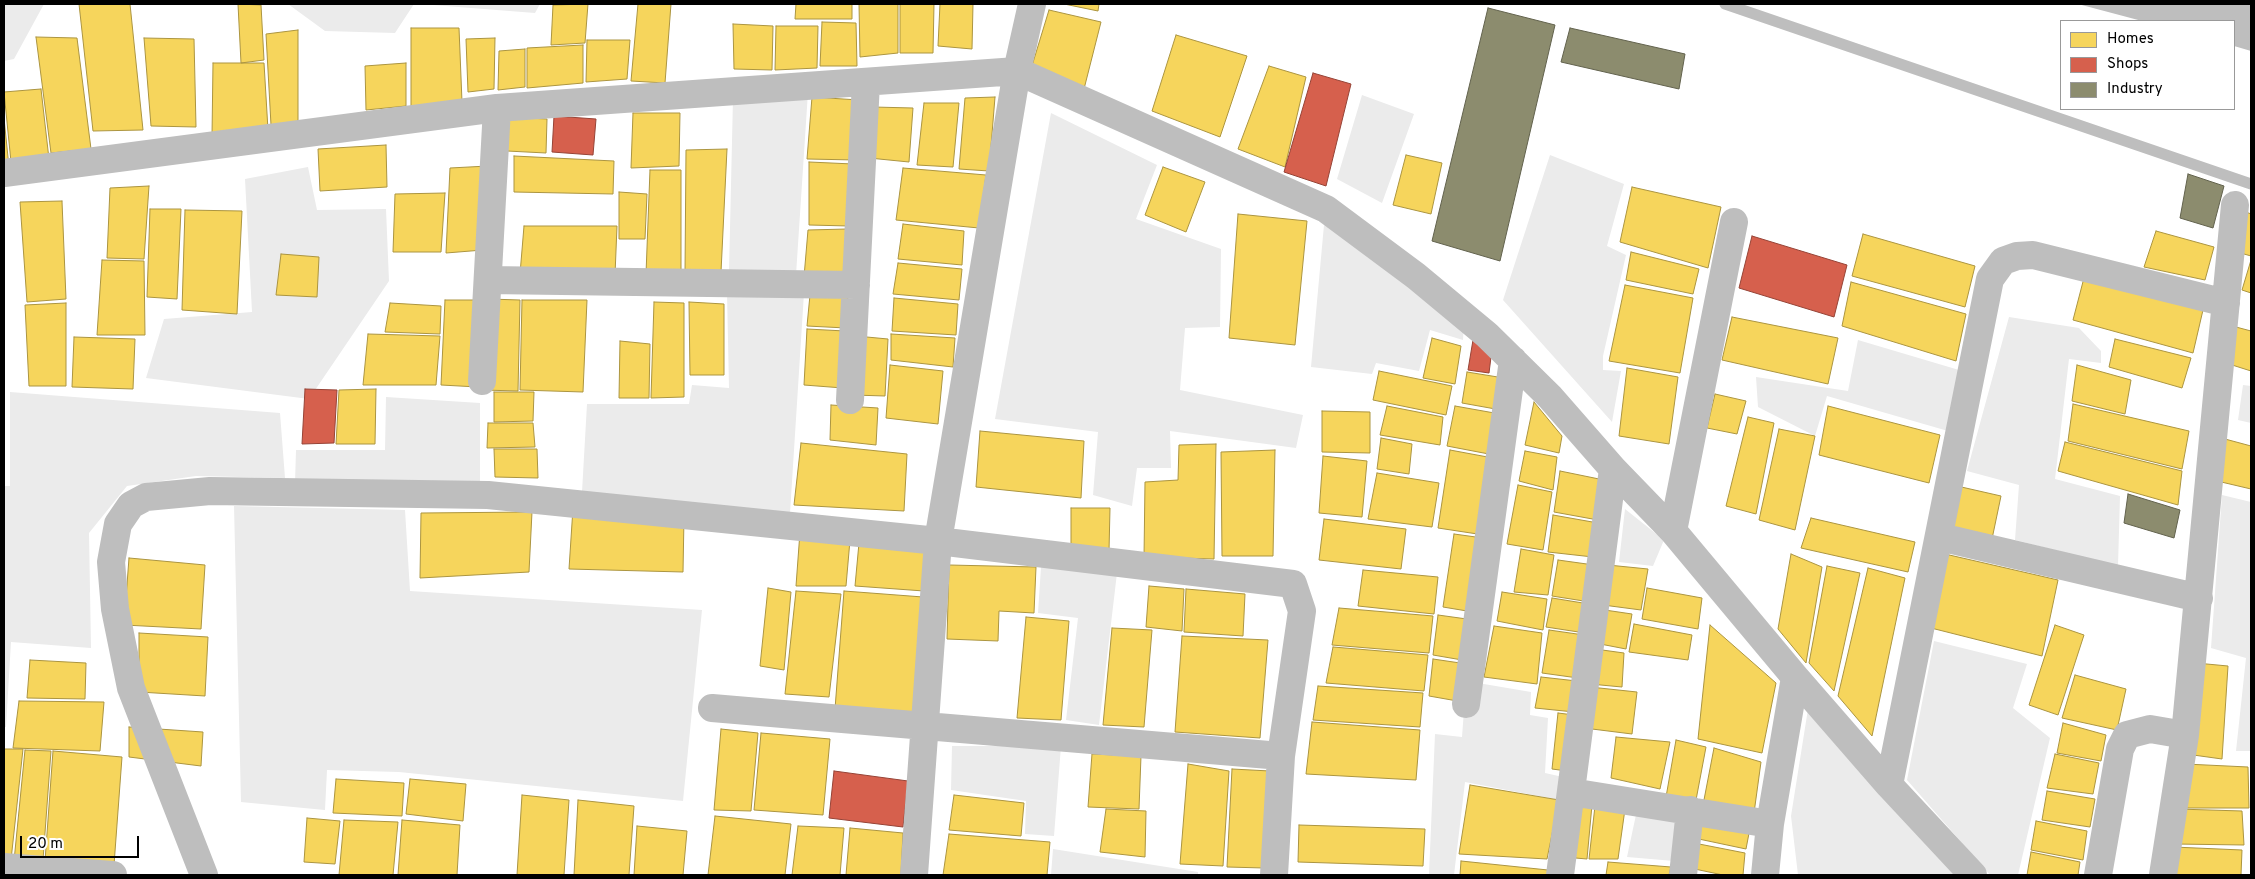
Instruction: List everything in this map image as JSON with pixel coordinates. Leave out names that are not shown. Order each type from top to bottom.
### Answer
[{"type":"street","points":[[914,875],[923,726],[938,541],[1017,71],[1032,4]]},
{"type":"street","points":[[4,173],[497,108],[1017,71],[1326,209],[1416,276],[1487,335],[1550,397],[1612,468],[1673,531],[1795,677],[1890,785],[1973,875]]},
{"type":"street","points":[[850,400],[866,82]]},
{"type":"street","points":[[482,381],[497,108]]},
{"type":"street","points":[[2163,875],[2186,736],[2235,205]]},
{"type":"street","points":[[1673,531],[1734,222]]},
{"type":"street","points":[[1890,785],[1990,279],[2003,262],[2017,256],[2033,255],[2226,303]]},
{"type":"street","points":[[488,280],[856,285]]},
{"type":"street","points":[[1466,704],[1513,360]]},
{"type":"street","points":[[1560,875],[1612,468]]},
{"type":"street","points":[[204,875],[131,688],[115,609],[111,562],[118,524],[131,505],[146,497],[210,491],[488,495],[938,541],[1293,584],[1302,610],[1282,756],[1274,875]]},
{"type":"street","points":[[1940,537],[2199,598]]},
{"type":"street","points":[[1766,875],[1770,824],[1795,677]]},
{"type":"street","points":[[712,708],[1282,756]]},
{"type":"street","points":[[2098,875],[2120,749],[2127,735],[2150,729],[2186,736]]},
{"type":"street","points":[[1571,792],[1770,824]]},
{"type":"street","points":[[1683,875],[1690,810]]},
{"type":"street","points":[[4,867],[113,875]]},
{"type":"shaded area","points":[[4,4],[44,4],[14,59],[4,61]]},
{"type":"shaded area","points":[[288,4],[414,4],[395,33],[325,31]]},
{"type":"shaded area","points":[[420,4],[540,4],[535,13]]},
{"type":"shaded area","points":[[2078,4],[2251,4],[2251,51],[2235,46],[2235,20],[2138,20]]},
{"type":"shaded area","points":[[808,92],[796,275],[729,272],[733,98]]},
{"type":"shaded area","points":[[1362,95],[1414,114],[1382,203],[1337,179]]},
{"type":"shaded area","points":[[1051,113],[1157,165],[1136,219],[1221,249],[1220,327],[1185,328],[1180,390],[1303,415],[1296,448],[1170,431],[1171,468],[1137,468],[1132,506],[1093,495],[1098,432],[995,419]]},
{"type":"shaded area","points":[[1550,155],[1624,184],[1607,246],[1626,255],[1603,356],[1603,370],[1621,371],[1612,422],[1503,300]]},
{"type":"shaded area","points":[[308,167],[317,210],[386,209],[389,281],[309,399],[146,378],[164,319],[252,312],[245,179]]},
{"type":"shaded area","points":[[1324,225],[1372,251],[1464,323],[1463,340],[1430,330],[1419,371],[1376,363],[1372,374],[1311,367]]},
{"type":"shaded area","points":[[727,293],[804,293],[790,513],[582,492],[587,404],[689,404],[692,385],[729,388]]},
{"type":"shaded area","points":[[2009,317],[2079,328],[2101,351],[2101,363],[2069,359],[2055,479],[2120,496],[2118,566],[2015,540],[2019,485],[1967,471]]},
{"type":"shaded area","points":[[1858,340],[1959,370],[1948,431],[1827,396],[1815,436],[1758,407],[1756,377],[1848,391]]},
{"type":"shaded area","points":[[2243,385],[2251,386],[2251,423],[2238,420]]},
{"type":"shaded area","points":[[10,392],[280,413],[285,478],[196,476],[127,486],[89,533],[91,648],[11,642],[6,727],[4,727],[4,486],[10,486]]},
{"type":"shaded area","points":[[386,397],[480,403],[480,488],[295,483],[296,450],[385,450]]},
{"type":"shaded area","points":[[2222,495],[2251,502],[2251,751],[2236,751],[2246,658],[2211,648]]},
{"type":"shaded area","points":[[234,506],[405,510],[410,591],[702,610],[683,801],[399,772],[327,770],[325,810],[241,802]]},
{"type":"shaded area","points":[[1625,509],[1664,540],[1653,566],[1619,562]]},
{"type":"shaded area","points":[[1041,567],[1117,573],[1099,725],[1066,720],[1078,618],[1038,613]]},
{"type":"shaded area","points":[[1934,641],[2027,664],[2013,708],[2050,738],[2018,875],[1990,875],[1907,780]]},
{"type":"shaded area","points":[[1478,683],[1531,692],[1530,715],[1548,718],[1545,773],[1563,777],[1559,800],[1465,782],[1454,875],[1429,874],[1435,734],[1462,737],[1464,710]]},
{"type":"shaded area","points":[[1808,709],[1962,875],[1798,875],[1791,816]]},
{"type":"shaded area","points":[[952,746],[1061,746],[1054,836],[1025,834],[1026,801],[951,790]]},
{"type":"shaded area","points":[[1637,810],[1679,820],[1674,861],[1627,857]]},
{"type":"shaded area","points":[[1053,849],[1198,872],[1198,875],[1051,875]]},
{"type":"building: Homes","points":[[79,4],[130,4],[143,130],[93,131]]},
{"type":"building: Homes","points":[[238,4],[261,5],[264,60],[241,63]]},
{"type":"building: Homes","points":[[588,4],[585,43],[551,45],[553,5]]},
{"type":"building: Homes","points":[[638,4],[671,4],[665,83],[631,81]]},
{"type":"building: Homes","points":[[796,4],[852,4],[852,19],[795,19]]},
{"type":"building: Homes","points":[[859,4],[898,4],[898,53],[860,57]]},
{"type":"building: Homes","points":[[900,4],[934,4],[933,53],[900,53]]},
{"type":"building: Homes","points":[[940,4],[973,4],[972,49],[938,46]]},
{"type":"building: Homes","points":[[1064,4],[1099,4],[1098,11]]},
{"type":"building: Homes","points":[[1049,10],[1101,22],[1084,89],[1031,69]]},
{"type":"building: Homes","points":[[822,22],[856,23],[857,66],[820,66]]},
{"type":"building: Homes","points":[[733,24],[773,26],[772,70],[734,69]]},
{"type":"building: Homes","points":[[776,26],[818,26],[817,68],[775,70]]},
{"type":"building: Homes","points":[[411,28],[459,28],[462,102],[411,107]]},
{"type":"building: Homes","points":[[298,30],[298,123],[271,125],[266,34]]},
{"type":"building: Homes","points":[[1176,35],[1247,56],[1220,137],[1152,111]]},
{"type":"building: Homes","points":[[36,37],[77,38],[91,149],[51,153]]},
{"type":"building: Homes","points":[[144,38],[194,39],[196,127],[151,126]]},
{"type":"building: Homes","points":[[495,38],[494,89],[468,92],[466,39]]},
{"type":"building: Homes","points":[[587,40],[630,40],[627,79],[586,82]]},
{"type":"building: Homes","points":[[583,45],[583,83],[527,88],[527,48]]},
{"type":"building: Homes","points":[[525,49],[525,87],[498,90],[499,51]]},
{"type":"building: Homes","points":[[213,63],[264,63],[268,130],[212,136]]},
{"type":"building: Homes","points":[[406,63],[406,106],[366,110],[365,66]]},
{"type":"building: Homes","points":[[1269,66],[1306,77],[1285,167],[1238,149]]},
{"type":"building: Homes","points":[[41,89],[49,159],[11,162],[4,92]]},
{"type":"building: Homes","points":[[812,97],[859,100],[856,160],[807,159]]},
{"type":"building: Homes","points":[[995,97],[989,171],[959,169],[965,98]]},
{"type":"building: Homes","points":[[924,103],[959,103],[953,167],[917,165]]},
{"type":"building: Homes","points":[[873,107],[913,108],[909,162],[869,158]]},
{"type":"building: Homes","points":[[633,113],[680,113],[679,166],[631,168]]},
{"type":"building: Homes","points":[[508,117],[547,119],[546,153],[507,151]]},
{"type":"building: Homes","points":[[4,118],[9,167],[4,167]]},
{"type":"building: Homes","points":[[386,145],[387,187],[320,191],[318,149]]},
{"type":"building: Homes","points":[[727,149],[721,272],[685,273],[686,150]]},
{"type":"building: Homes","points":[[1406,155],[1442,163],[1431,214],[1393,205]]},
{"type":"building: Homes","points":[[514,156],[614,161],[613,194],[514,192]]},
{"type":"building: Homes","points":[[809,162],[853,164],[849,226],[809,225]]},
{"type":"building: Homes","points":[[488,166],[483,250],[446,253],[450,168]]},
{"type":"building: Homes","points":[[1163,167],[1205,182],[1186,232],[1145,215]]},
{"type":"building: Homes","points":[[903,168],[986,175],[979,228],[896,220]]},
{"type":"building: Homes","points":[[650,170],[681,170],[681,273],[646,274]]},
{"type":"building: Homes","points":[[149,186],[144,259],[107,258],[110,188]]},
{"type":"building: Homes","points":[[1632,187],[1721,207],[1708,268],[1620,242]]},
{"type":"building: Homes","points":[[619,192],[647,194],[645,239],[619,239]]},
{"type":"building: Homes","points":[[445,193],[441,252],[393,252],[395,194]]},
{"type":"building: Homes","points":[[62,201],[66,299],[27,302],[20,202]]},
{"type":"building: Homes","points":[[150,209],[181,209],[177,299],[147,297]]},
{"type":"building: Homes","points":[[185,210],[242,211],[237,314],[182,310]]},
{"type":"building: Homes","points":[[2246,212],[2251,214],[2251,256],[2237,252]]},
{"type":"building: Homes","points":[[1238,214],[1307,221],[1295,345],[1229,338]]},
{"type":"building: Homes","points":[[903,224],[964,231],[962,265],[898,259]]},
{"type":"building: Homes","points":[[524,226],[617,226],[615,275],[520,274]]},
{"type":"building: Homes","points":[[847,229],[845,278],[804,277],[808,230]]},
{"type":"building: Homes","points":[[2156,231],[2214,247],[2205,280],[2144,267]]},
{"type":"building: Homes","points":[[1863,234],[1975,266],[1965,307],[1852,276]]},
{"type":"building: Homes","points":[[1631,252],[1699,269],[1693,294],[1626,280]]},
{"type":"building: Homes","points":[[281,254],[319,257],[317,297],[276,295]]},
{"type":"building: Homes","points":[[102,260],[144,261],[145,335],[97,335]]},
{"type":"building: Homes","points":[[2251,260],[2251,293],[2242,290]]},
{"type":"building: Homes","points":[[898,263],[962,269],[959,300],[893,294]]},
{"type":"building: Homes","points":[[2085,274],[2203,310],[2193,353],[2073,320]]},
{"type":"building: Homes","points":[[1851,282],[1966,314],[1956,361],[1842,326]]},
{"type":"building: Homes","points":[[1625,285],[1693,298],[1680,373],[1609,361]]},
{"type":"building: Homes","points":[[810,295],[848,296],[846,328],[807,326]]},
{"type":"building: Homes","points":[[894,298],[958,304],[956,335],[892,331]]},
{"type":"building: Homes","points":[[489,299],[520,300],[518,391],[483,390]]},
{"type":"building: Homes","points":[[445,300],[484,300],[478,387],[441,385]]},
{"type":"building: Homes","points":[[522,300],[587,300],[583,392],[520,390]]},
{"type":"building: Homes","points":[[654,302],[684,303],[684,397],[651,398]]},
{"type":"building: Homes","points":[[689,302],[724,304],[724,375],[690,375]]},
{"type":"building: Homes","points":[[66,303],[66,386],[29,386],[25,305]]},
{"type":"building: Homes","points":[[390,303],[441,306],[440,334],[385,332]]},
{"type":"building: Homes","points":[[1732,317],[1838,338],[1828,384],[1722,360]]},
{"type":"building: Homes","points":[[2236,327],[2251,331],[2251,371],[2229,364]]},
{"type":"building: Homes","points":[[807,329],[845,331],[843,388],[804,385]]},
{"type":"building: Homes","points":[[368,334],[440,336],[436,385],[363,385]]},
{"type":"building: Homes","points":[[891,334],[955,338],[953,367],[891,360]]},
{"type":"building: Homes","points":[[856,336],[888,339],[885,396],[853,395]]},
{"type":"building: Homes","points":[[74,337],[135,339],[133,389],[72,387]]},
{"type":"building: Homes","points":[[1432,338],[1461,346],[1455,384],[1423,378]]},
{"type":"building: Homes","points":[[2115,339],[2191,358],[2182,388],[2109,367]]},
{"type":"building: Homes","points":[[620,341],[650,344],[649,398],[619,398]]},
{"type":"building: Homes","points":[[890,365],[943,371],[938,424],[886,418]]},
{"type":"building: Homes","points":[[2077,365],[2131,380],[2125,414],[2072,401]]},
{"type":"building: Homes","points":[[1627,368],[1678,377],[1669,444],[1619,436]]},
{"type":"building: Homes","points":[[1379,371],[1452,386],[1446,415],[1373,400]]},
{"type":"building: Homes","points":[[1467,372],[1504,378],[1501,410],[1462,403]]},
{"type":"building: Homes","points":[[376,389],[375,444],[336,444],[339,390]]},
{"type":"building: Homes","points":[[494,392],[534,392],[533,421],[494,422]]},
{"type":"building: Homes","points":[[1715,394],[1746,401],[1737,434],[1707,428]]},
{"type":"building: Homes","points":[[1534,402],[1562,436],[1559,453],[1525,445]]},
{"type":"building: Homes","points":[[2073,404],[2189,431],[2182,469],[2068,441]]},
{"type":"building: Homes","points":[[831,405],[878,408],[876,445],[830,440]]},
{"type":"building: Homes","points":[[1387,406],[1443,417],[1440,445],[1380,435]]},
{"type":"building: Homes","points":[[1455,406],[1500,414],[1494,455],[1447,446]]},
{"type":"building: Homes","points":[[1828,406],[1940,435],[1929,483],[1819,455]]},
{"type":"building: Homes","points":[[1322,411],[1370,412],[1370,453],[1322,452]]},
{"type":"building: Homes","points":[[1748,417],[1774,423],[1756,514],[1726,506]]},
{"type":"building: Homes","points":[[488,423],[533,423],[535,447],[487,448]]},
{"type":"building: Homes","points":[[1779,429],[1815,436],[1795,530],[1759,520]]},
{"type":"building: Homes","points":[[980,431],[1084,441],[1081,498],[976,487]]},
{"type":"building: Homes","points":[[1381,438],[1412,444],[1409,474],[1377,469]]},
{"type":"building: Homes","points":[[2225,439],[2251,446],[2251,489],[2217,481]]},
{"type":"building: Homes","points":[[2065,442],[2182,471],[2178,505],[2058,471]]},
{"type":"building: Homes","points":[[801,443],[907,454],[904,511],[794,505]]},
{"type":"building: Homes","points":[[1216,444],[1214,559],[1144,557],[1145,482],[1178,480],[1179,445]]},
{"type":"building: Homes","points":[[494,449],[537,449],[538,478],[495,477]]},
{"type":"building: Homes","points":[[1275,450],[1273,556],[1222,556],[1221,452]]},
{"type":"building: Homes","points":[[1450,450],[1493,458],[1484,535],[1438,528]]},
{"type":"building: Homes","points":[[1525,451],[1557,457],[1553,490],[1519,481]]},
{"type":"building: Homes","points":[[1323,456],[1367,461],[1362,517],[1319,513]]},
{"type":"building: Homes","points":[[1560,471],[1604,480],[1598,520],[1554,512]]},
{"type":"building: Homes","points":[[1377,473],[1439,483],[1432,527],[1368,519]]},
{"type":"building: Homes","points":[[1518,485],[1552,492],[1543,550],[1507,544]]},
{"type":"building: Homes","points":[[1957,486],[2001,496],[1992,539],[1948,528]]},
{"type":"building: Homes","points":[[573,508],[684,517],[683,572],[569,569]]},
{"type":"building: Homes","points":[[1071,508],[1110,508],[1109,551],[1071,549]]},
{"type":"building: Homes","points":[[532,512],[529,572],[420,578],[421,513]]},
{"type":"building: Homes","points":[[1553,515],[1598,523],[1593,557],[1548,552]]},
{"type":"building: Homes","points":[[1811,518],[1915,542],[1908,572],[1801,548]]},
{"type":"building: Homes","points":[[1324,519],[1406,529],[1401,569],[1319,560]]},
{"type":"building: Homes","points":[[800,532],[850,540],[846,586],[796,586]]},
{"type":"building: Homes","points":[[1454,534],[1483,538],[1473,612],[1443,607]]},
{"type":"building: Homes","points":[[859,543],[926,547],[924,591],[855,586]]},
{"type":"building: Homes","points":[[1521,549],[1554,555],[1548,595],[1514,592]]},
{"type":"building: Homes","points":[[1791,554],[1822,567],[1806,663],[1778,629]]},
{"type":"building: Homes","points":[[1945,554],[2058,580],[2042,656],[1931,628]]},
{"type":"building: Homes","points":[[129,558],[205,565],[201,629],[124,625]]},
{"type":"building: Homes","points":[[1558,560],[1594,565],[1590,602],[1552,596]]},
{"type":"building: Homes","points":[[949,565],[1036,567],[1034,613],[999,611],[998,641],[947,639]]},
{"type":"building: Homes","points":[[1608,565],[1648,569],[1641,610],[1603,605]]},
{"type":"building: Homes","points":[[1827,566],[1860,573],[1834,691],[1809,663]]},
{"type":"building: Homes","points":[[1868,568],[1905,578],[1872,736],[1838,696]]},
{"type":"building: Homes","points":[[1363,570],[1438,577],[1434,614],[1358,606]]},
{"type":"building: Homes","points":[[1149,586],[1184,589],[1182,631],[1146,627]]},
{"type":"building: Homes","points":[[768,588],[791,592],[784,670],[760,666]]},
{"type":"building: Homes","points":[[1647,588],[1702,598],[1698,629],[1642,619]]},
{"type":"building: Homes","points":[[1186,589],[1245,594],[1243,636],[1184,632]]},
{"type":"building: Homes","points":[[796,591],[841,594],[829,697],[785,694]]},
{"type":"building: Homes","points":[[844,591],[923,597],[914,715],[835,709]]},
{"type":"building: Homes","points":[[1502,592],[1547,599],[1543,630],[1497,621]]},
{"type":"building: Homes","points":[[1552,598],[1589,604],[1585,633],[1546,627]]},
{"type":"building: Homes","points":[[1339,608],[1433,616],[1429,653],[1332,645]]},
{"type":"building: Homes","points":[[1598,609],[1632,614],[1626,649],[1595,643]]},
{"type":"building: Homes","points":[[1438,615],[1474,620],[1468,661],[1433,655]]},
{"type":"building: Homes","points":[[1026,617],[1069,621],[1061,720],[1017,718]]},
{"type":"building: Homes","points":[[1634,624],[1692,635],[1688,660],[1629,652]]},
{"type":"building: Homes","points":[[1710,625],[1776,683],[1762,753],[1698,739]]},
{"type":"building: Homes","points":[[2055,625],[2084,635],[2058,715],[2029,705]]},
{"type":"building: Homes","points":[[1494,626],[1542,633],[1537,684],[1484,677]]},
{"type":"building: Homes","points":[[1112,628],[1152,630],[1144,727],[1103,725]]},
{"type":"building: Homes","points":[[1549,630],[1584,635],[1578,678],[1542,673]]},
{"type":"building: Homes","points":[[139,633],[208,637],[205,696],[139,692]]},
{"type":"building: Homes","points":[[1182,636],[1268,640],[1260,738],[1175,732]]},
{"type":"building: Homes","points":[[1333,647],[1428,655],[1424,691],[1326,683]]},
{"type":"building: Homes","points":[[1595,649],[1624,653],[1622,687],[1590,684]]},
{"type":"building: Homes","points":[[1433,659],[1467,664],[1463,702],[1429,696]]},
{"type":"building: Homes","points":[[30,660],[86,663],[85,699],[27,698]]},
{"type":"building: Homes","points":[[2196,663],[2228,666],[2222,759],[2186,754]]},
{"type":"building: Homes","points":[[2075,675],[2126,689],[2117,730],[2062,718]]},
{"type":"building: Homes","points":[[1541,677],[1577,681],[1574,712],[1535,708]]},
{"type":"building: Homes","points":[[1318,686],[1423,693],[1420,727],[1313,720]]},
{"type":"building: Homes","points":[[1590,687],[1637,692],[1632,734],[1584,728]]},
{"type":"building: Homes","points":[[19,701],[104,702],[100,751],[13,748]]},
{"type":"building: Homes","points":[[1558,713],[1574,715],[1567,771],[1552,769]]},
{"type":"building: Homes","points":[[1312,722],[1420,730],[1416,780],[1306,774]]},
{"type":"building: Homes","points":[[2063,723],[2106,735],[2101,761],[2057,753]]},
{"type":"building: Homes","points":[[129,727],[203,732],[201,766],[129,757]]},
{"type":"building: Homes","points":[[721,729],[758,733],[751,811],[714,810]]},
{"type":"building: Homes","points":[[761,733],[830,739],[823,815],[754,810]]},
{"type":"building: Homes","points":[[1616,737],[1670,742],[1660,789],[1611,778]]},
{"type":"building: Homes","points":[[1676,740],[1706,747],[1696,800],[1666,797]]},
{"type":"building: Homes","points":[[1714,748],[1761,762],[1754,813],[1703,805]]},
{"type":"building: Homes","points":[[4,749],[23,749],[11,860],[4,860]]},
{"type":"building: Homes","points":[[25,750],[51,751],[43,860],[14,861]]},
{"type":"building: Homes","points":[[53,751],[122,757],[114,865],[45,861]]},
{"type":"building: Homes","points":[[1092,754],[1141,756],[1139,809],[1088,807]]},
{"type":"building: Homes","points":[[2055,754],[2099,763],[2093,794],[2047,788]]},
{"type":"building: Homes","points":[[1188,764],[1229,771],[1223,866],[1180,864]]},
{"type":"building: Homes","points":[[2185,764],[2248,767],[2249,808],[2183,808]]},
{"type":"building: Homes","points":[[1232,769],[1270,771],[1264,868],[1227,867]]},
{"type":"building: Homes","points":[[336,779],[404,783],[402,816],[333,813]]},
{"type":"building: Homes","points":[[410,779],[466,784],[463,821],[406,814]]},
{"type":"building: Homes","points":[[1470,785],[1559,800],[1547,859],[1459,854]]},
{"type":"building: Homes","points":[[2047,791],[2095,799],[2090,827],[2042,820]]},
{"type":"building: Homes","points":[[522,795],[569,800],[564,875],[517,875]]},
{"type":"building: Homes","points":[[954,795],[1024,803],[1021,836],[949,830]]},
{"type":"building: Homes","points":[[578,800],[634,806],[629,875],[574,875]]},
{"type":"building: Homes","points":[[1572,803],[1592,805],[1587,859],[1564,857]]},
{"type":"building: Homes","points":[[1595,806],[1625,809],[1618,859],[1589,859]]},
{"type":"building: Homes","points":[[1106,809],[1146,811],[1145,857],[1100,852]]},
{"type":"building: Homes","points":[[2177,809],[2242,811],[2244,845],[2175,844]]},
{"type":"building: Homes","points":[[715,816],[791,824],[785,875],[708,875]]},
{"type":"building: Homes","points":[[307,818],[340,821],[335,864],[304,862]]},
{"type":"building: Homes","points":[[1695,819],[1750,828],[1746,849],[1694,838]]},
{"type":"building: Homes","points":[[344,820],[398,822],[393,875],[339,875]]},
{"type":"building: Homes","points":[[402,820],[460,825],[457,875],[398,875]]},
{"type":"building: Homes","points":[[2036,821],[2087,831],[2083,860],[2031,850]]},
{"type":"building: Homes","points":[[1299,825],[1425,829],[1423,866],[1298,862]]},
{"type":"building: Homes","points":[[637,826],[687,831],[683,875],[634,875]]},
{"type":"building: Homes","points":[[798,826],[844,828],[840,875],[792,875]]},
{"type":"building: Homes","points":[[850,828],[903,833],[901,875],[846,875]]},
{"type":"building: Homes","points":[[949,834],[1050,842],[1047,875],[943,875]]},
{"type":"building: Homes","points":[[1694,843],[1745,853],[1743,875],[1723,875],[1690,868]]},
{"type":"building: Homes","points":[[2173,847],[2242,850],[2241,875],[2172,875]]},
{"type":"building: Homes","points":[[2031,852],[2080,862],[2078,875],[2027,875]]},
{"type":"building: Homes","points":[[1461,861],[1548,870],[1548,875],[1460,875]]},
{"type":"building: Homes","points":[[1608,862],[1671,867],[1669,875],[1606,875]]},
{"type":"building: Shops","points":[[1313,73],[1351,84],[1326,186],[1284,172]]},
{"type":"building: Shops","points":[[554,116],[596,119],[593,155],[552,152]]},
{"type":"building: Shops","points":[[1752,236],[1847,265],[1834,317],[1739,288]]},
{"type":"building: Shops","points":[[1474,334],[1492,349],[1489,373],[1468,370]]},
{"type":"building: Shops","points":[[305,389],[337,390],[334,443],[302,444]]},
{"type":"building: Shops","points":[[834,771],[908,781],[903,827],[829,818]]},
{"type":"building: Industry","points":[[1488,8],[1555,25],[1500,261],[1432,241]]},
{"type":"building: Industry","points":[[1570,28],[1685,54],[1679,89],[1561,62]]},
{"type":"building: Industry","points":[[2188,174],[2224,186],[2213,228],[2180,218]]},
{"type":"building: Industry","points":[[2128,494],[2180,510],[2174,538],[2124,523]]},
{"type":"waterway","points":[[1725,4],[2251,184]]}]
